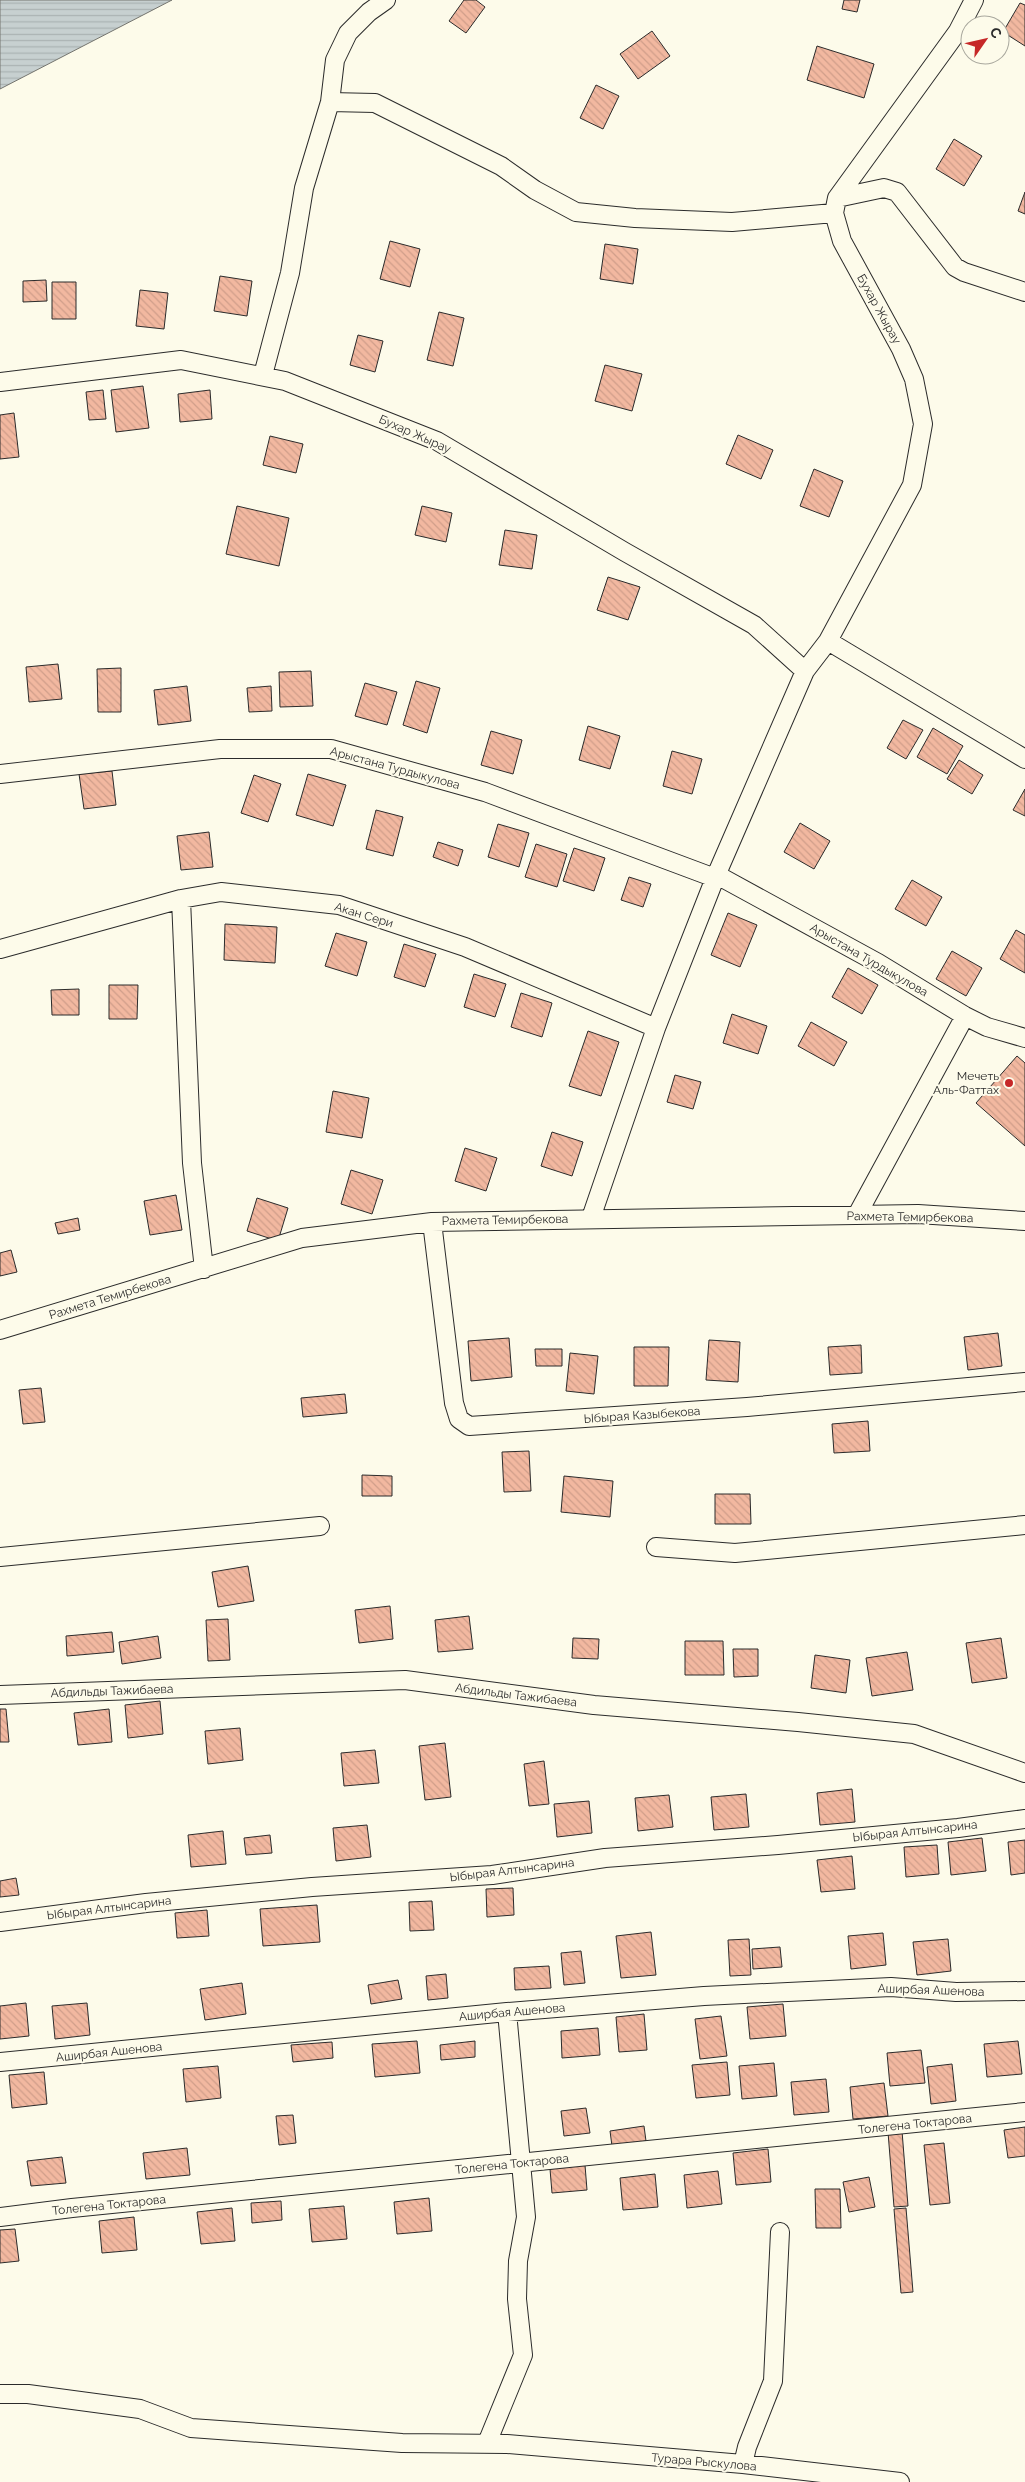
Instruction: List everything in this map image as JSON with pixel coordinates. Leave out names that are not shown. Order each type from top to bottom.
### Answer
[{"type":"street","points":[[263,375],[290,273],[304,188],[330,102],[335,60],[348,33],[369,12],[386,0]]},
{"type":"street","points":[[835,206],[958,31],[974,0]]},
{"type":"street","points":[[330,102],[375,103],[502,166],[535,190],[576,212],[635,218],[732,222],[835,206],[884,188],[892,189],[897,192],[955,267],[964,272],[1025,292]]},
{"type":"street","name":"Бухар Жырау","points":[[592,1218],[656,1028],[716,876],[805,671],[828,641],[912,485],[923,424],[914,379],[901,349],[842,241],[835,206]]},
{"type":"street","name":"Бухар Жырау","points":[[0,382],[181,360],[263,375],[285,381],[438,441],[624,552],[754,625],[805,671]]},
{"type":"street","points":[[828,641],[1025,759]]},
{"type":"street","name":"Арыстана Турдыкулова","points":[[0,774],[220,749],[331,749],[485,792],[716,876],[878,963],[965,1016],[987,1027],[1025,1038]]},
{"type":"street","name":"Акан Сери","points":[[0,949],[181,899],[221,892],[339,905],[465,947],[656,1028]]},
{"type":"street","points":[[181,899],[192,1163],[204,1269]]},
{"type":"street","points":[[857,1215],[965,1016]]},
{"type":"street","name":"Рахмета Темирбекова","points":[[0,1330],[302,1238],[432,1222],[918,1214],[1025,1221]]},
{"type":"street","name":"Ыбырая Казыбекова","points":[[432,1222],[454,1403],[459,1419],[468,1426],[747,1407],[1025,1382]]},
{"type":"street","points":[[656,1547],[735,1553],[1025,1525]]},
{"type":"street","points":[[0,1557],[320,1526]]},
{"type":"street","name":"Абдильды Тажибаева","points":[[0,1695],[405,1680],[594,1705],[914,1734],[1025,1773]]},
{"type":"street","name":"Ыбырая Алтынсарина","points":[[0,1922],[146,1903],[312,1887],[492,1875],[605,1858],[958,1828],[1025,1819]]},
{"type":"street","name":"Аширбая Ашенова","points":[[0,2062],[506,2012],[704,1996],[881,1987],[956,1992],[1025,1991]]},
{"type":"street","points":[[487,2443],[523,2355],[517,2299],[518,2262],[526,2217],[506,2012]]},
{"type":"street","name":"Толегена Токтарова","points":[[0,2217],[72,2208],[1025,2112]]},
{"type":"street","points":[[743,2464],[747,2447],[773,2380],[780,2232]]},
{"type":"street","name":"Турара Рыскулова","points":[[0,2394],[28,2394],[140,2409],[191,2428],[402,2443],[507,2444],[743,2464],[900,2482]]},
{"type":"shaded area","points":[[0,0],[172,0],[0,89]]},
{"type":"building","points":[[464,0],[476,0],[485,7],[466,33],[449,21]]},
{"type":"building","points":[[844,0],[860,0],[857,12],[842,9]]},
{"type":"building","points":[[1020,3],[1025,5],[1025,46],[1010,36],[1010,20]]},
{"type":"building","points":[[652,31],[670,56],[638,79],[620,54]]},
{"type":"building","points":[[817,46],[874,64],[864,98],[807,80]]},
{"type":"building","points":[[596,85],[619,96],[603,129],[580,118]]},
{"type":"building","points":[[954,139],[982,156],[964,186],[936,169]]},
{"type":"building","points":[[1025,192],[1025,214],[1018,211]]},
{"type":"building","points":[[390,241],[420,249],[410,287],[380,279]]},
{"type":"building","points":[[605,244],[638,249],[633,284],[600,279]]},
{"type":"building","points":[[220,276],[252,281],[247,316],[214,311]]},
{"type":"building","points":[[46,280],[47,301],[23,302],[23,281]]},
{"type":"building","points":[[52,282],[76,282],[76,319],[52,319]]},
{"type":"building","points":[[140,290],[168,293],[164,329],[136,326]]},
{"type":"building","points":[[439,312],[464,318],[453,366],[427,360]]},
{"type":"building","points":[[358,335],[383,341],[375,372],[350,365]]},
{"type":"building","points":[[605,365],[642,374],[632,411],[595,401]]},
{"type":"building","points":[[143,386],[149,428],[116,432],[111,390]]},
{"type":"building","points":[[103,390],[106,419],[89,420],[86,392]]},
{"type":"building","points":[[210,390],[212,419],[180,422],[178,394]]},
{"type":"building","points":[[14,413],[19,457],[0,459],[0,415]]},
{"type":"building","points":[[738,435],[773,450],[761,479],[726,464]]},
{"type":"building","points":[[270,436],[303,444],[296,473],[263,465]]},
{"type":"building","points":[[814,469],[843,481],[829,517],[800,506]]},
{"type":"building","points":[[237,506],[289,518],[279,566],[226,554]]},
{"type":"building","points":[[422,506],[452,513],[446,542],[415,535]]},
{"type":"building","points":[[505,530],[537,535],[532,569],[499,565]]},
{"type":"building","points":[[608,577],[640,587],[628,620],[597,610]]},
{"type":"building","points":[[58,664],[62,699],[29,702],[26,667]]},
{"type":"building","points":[[121,668],[121,712],[98,712],[97,669]]},
{"type":"building","points":[[311,671],[313,706],[280,707],[279,672]]},
{"type":"building","points":[[416,681],[440,688],[427,733],[403,725]]},
{"type":"building","points":[[365,683],[397,692],[387,725],[355,716]]},
{"type":"building","points":[[187,686],[191,721],[158,725],[154,690]]},
{"type":"building","points":[[271,686],[272,711],[249,712],[247,688]]},
{"type":"building","points":[[903,720],[923,730],[906,759],[887,748]]},
{"type":"building","points":[[588,726],[620,736],[610,769],[579,760]]},
{"type":"building","points":[[933,728],[963,746],[947,774],[917,757]]},
{"type":"building","points":[[491,731],[522,740],[513,774],[481,765]]},
{"type":"building","points":[[672,751],[702,759],[692,794],[663,786]]},
{"type":"building","points":[[959,760],[983,775],[972,794],[947,779]]},
{"type":"building","points":[[112,771],[116,805],[84,809],[79,774]]},
{"type":"building","points":[[308,774],[346,785],[333,826],[296,815]]},
{"type":"building","points":[[254,775],[281,784],[268,822],[241,813]]},
{"type":"building","points":[[1025,789],[1025,816],[1013,810]]},
{"type":"building","points":[[376,810],[403,817],[393,856],[366,849]]},
{"type":"building","points":[[800,823],[830,841],[814,869],[784,852]]},
{"type":"building","points":[[498,824],[529,833],[519,867],[488,857]]},
{"type":"building","points":[[209,832],[213,867],[181,870],[177,836]]},
{"type":"building","points":[[438,842],[463,850],[458,866],[433,857]]},
{"type":"building","points":[[536,844],[567,854],[557,887],[525,877]]},
{"type":"building","points":[[574,848],[605,858],[594,891],[563,881]]},
{"type":"building","points":[[629,877],[651,884],[643,907],[621,900]]},
{"type":"building","points":[[912,880],[942,897],[926,926],[895,909]]},
{"type":"building","points":[[728,913],[757,925],[740,967],[711,955]]},
{"type":"building","points":[[225,924],[277,927],[275,963],[224,960]]},
{"type":"building","points":[[1016,930],[1025,935],[1025,973],[1000,959]]},
{"type":"building","points":[[336,933],[367,942],[357,976],[325,966]]},
{"type":"building","points":[[404,944],[436,954],[425,987],[394,977]]},
{"type":"building","points":[[952,951],[982,968],[966,996],[936,979]]},
{"type":"building","points":[[848,968],[878,985],[862,1014],[832,997]]},
{"type":"building","points":[[474,974],[506,984],[495,1017],[464,1007]]},
{"type":"building","points":[[109,985],[138,985],[137,1019],[109,1019]]},
{"type":"building","points":[[79,989],[79,1015],[52,1015],[51,990]]},
{"type":"building","points":[[521,993],[552,1003],[542,1037],[511,1027]]},
{"type":"building","points":[[732,1014],[767,1026],[758,1054],[723,1043]]},
{"type":"building","points":[[811,1022],[847,1042],[834,1066],[798,1046]]},
{"type":"building","points":[[588,1031],[619,1042],[601,1096],[569,1086]]},
{"type":"building","name":"Мечеть Аль-Фаттах","points":[[1017,1056],[1025,1063],[1025,1146],[976,1103]]},
{"type":"building","points":[[675,1075],[701,1082],[693,1109],[667,1102]]},
{"type":"building","points":[[333,1091],[369,1098],[362,1138],[326,1132]]},
{"type":"building","points":[[552,1132],[583,1142],[572,1176],[541,1166]]},
{"type":"building","points":[[465,1148],[497,1158],[486,1191],[455,1181]]},
{"type":"building","points":[[351,1170],[383,1180],[372,1214],[341,1204]]},
{"type":"building","points":[[176,1195],[182,1230],[150,1235],[144,1201]]},
{"type":"building","points":[[257,1198],[288,1208],[278,1241],[247,1231]]},
{"type":"building","points":[[78,1218],[80,1230],[58,1234],[55,1223]]},
{"type":"building","points":[[11,1250],[17,1272],[0,1276],[0,1253]]},
{"type":"building","points":[[998,1333],[1002,1366],[968,1370],[964,1337]]},
{"type":"building","points":[[509,1338],[512,1377],[471,1381],[468,1341]]},
{"type":"building","points":[[709,1340],[740,1342],[738,1382],[706,1380]]},
{"type":"building","points":[[861,1345],[862,1373],[830,1375],[828,1347]]},
{"type":"building","points":[[634,1347],[669,1347],[668,1386],[634,1386]]},
{"type":"building","points":[[535,1349],[562,1349],[562,1366],[536,1366]]},
{"type":"building","points":[[570,1353],[598,1356],[594,1394],[566,1391]]},
{"type":"building","points":[[41,1388],[45,1422],[23,1424],[19,1390]]},
{"type":"building","points":[[345,1394],[347,1413],[303,1417],[301,1398]]},
{"type":"building","points":[[868,1421],[870,1451],[834,1453],[832,1424]]},
{"type":"building","points":[[529,1451],[531,1491],[504,1492],[502,1452]]},
{"type":"building","points":[[362,1475],[392,1476],[392,1496],[362,1496]]},
{"type":"building","points":[[564,1476],[613,1481],[610,1517],[561,1512]]},
{"type":"building","points":[[715,1494],[750,1494],[751,1524],[715,1524]]},
{"type":"building","points":[[248,1566],[254,1601],[218,1607],[212,1572]]},
{"type":"building","points":[[390,1606],[393,1639],[359,1643],[355,1610]]},
{"type":"building","points":[[469,1616],[473,1649],[438,1652],[435,1620]]},
{"type":"building","points":[[228,1619],[230,1660],[208,1661],[206,1620]]},
{"type":"building","points":[[112,1632],[114,1652],[67,1656],[66,1636]]},
{"type":"building","points":[[158,1636],[161,1658],[122,1664],[119,1642]]},
{"type":"building","points":[[573,1638],[599,1639],[598,1659],[572,1658]]},
{"type":"building","points":[[1001,1638],[1007,1678],[972,1683],[966,1643]]},
{"type":"building","points":[[685,1641],[723,1641],[724,1675],[685,1675]]},
{"type":"building","points":[[733,1649],[758,1649],[758,1676],[734,1677]]},
{"type":"building","points":[[907,1652],[913,1690],[872,1696],[866,1658]]},
{"type":"building","points":[[815,1655],[850,1660],[846,1693],[811,1688]]},
{"type":"building","points":[[160,1701],[163,1734],[128,1738],[125,1705]]},
{"type":"building","points":[[0,1709],[6,1709],[9,1742],[0,1742]]},
{"type":"building","points":[[109,1709],[112,1742],[78,1745],[74,1713]]},
{"type":"building","points":[[240,1728],[243,1760],[208,1764],[205,1731]]},
{"type":"building","points":[[445,1743],[451,1797],[425,1800],[419,1746]]},
{"type":"building","points":[[375,1750],[379,1783],[344,1786],[341,1753]]},
{"type":"building","points":[[544,1761],[549,1804],[529,1806],[524,1764]]},
{"type":"building","points":[[852,1789],[855,1822],[820,1825],[817,1793]]},
{"type":"building","points":[[746,1794],[749,1827],[714,1830],[711,1797]]},
{"type":"building","points":[[669,1795],[673,1827],[638,1831],[635,1798]]},
{"type":"building","points":[[589,1801],[592,1833],[557,1837],[554,1804]]},
{"type":"building","points":[[367,1825],[371,1857],[336,1861],[333,1828]]},
{"type":"building","points":[[223,1831],[226,1864],[191,1867],[188,1835]]},
{"type":"building","points":[[270,1835],[272,1853],[246,1855],[244,1838]]},
{"type":"building","points":[[982,1838],[986,1871],[951,1875],[948,1842]]},
{"type":"building","points":[[1025,1840],[1025,1873],[1011,1875],[1008,1842]]},
{"type":"building","points":[[937,1845],[939,1874],[906,1877],[904,1847]]},
{"type":"building","points":[[852,1856],[855,1889],[821,1892],[817,1860]]},
{"type":"building","points":[[16,1878],[19,1895],[0,1897],[0,1881]]},
{"type":"building","points":[[513,1888],[514,1915],[487,1917],[486,1889]]},
{"type":"building","points":[[432,1901],[434,1930],[410,1931],[409,1902]]},
{"type":"building","points":[[317,1905],[320,1942],[263,1946],[260,1909]]},
{"type":"building","points":[[207,1910],[209,1936],[177,1938],[175,1913]]},
{"type":"building","points":[[651,1932],[656,1975],[621,1978],[616,1936]]},
{"type":"building","points":[[883,1933],[886,1965],[851,1969],[848,1936]]},
{"type":"building","points":[[749,1939],[751,1975],[730,1976],[728,1940]]},
{"type":"building","points":[[948,1939],[951,1971],[917,1975],[913,1942]]},
{"type":"building","points":[[780,1947],[782,1967],[753,1969],[752,1949]]},
{"type":"building","points":[[581,1951],[585,1983],[564,1985],[561,1953]]},
{"type":"building","points":[[549,1966],[551,1988],[515,1990],[514,1968]]},
{"type":"building","points":[[446,1974],[448,1998],[428,2000],[426,1976]]},
{"type":"building","points":[[398,1980],[402,1999],[371,2004],[368,1985]]},
{"type":"building","points":[[242,1983],[246,2014],[205,2020],[200,1989]]},
{"type":"building","points":[[26,2003],[29,2036],[0,2039],[0,2006]]},
{"type":"building","points":[[87,2003],[90,2035],[55,2039],[52,2006]]},
{"type":"building","points":[[783,2004],[786,2036],[750,2039],[747,2007]]},
{"type":"building","points":[[644,2014],[647,2050],[619,2052],[616,2017]]},
{"type":"building","points":[[721,2016],[727,2056],[700,2059],[695,2019]]},
{"type":"building","points":[[598,2028],[600,2055],[562,2058],[561,2031]]},
{"type":"building","points":[[417,2041],[420,2073],[375,2077],[372,2044]]},
{"type":"building","points":[[475,2041],[475,2057],[441,2060],[440,2045]]},
{"type":"building","points":[[1018,2041],[1022,2074],[987,2077],[984,2044]]},
{"type":"building","points":[[332,2042],[333,2058],[293,2062],[291,2045]]},
{"type":"building","points":[[921,2050],[925,2083],[890,2086],[887,2053]]},
{"type":"building","points":[[727,2062],[730,2095],[696,2098],[692,2065]]},
{"type":"building","points":[[774,2063],[777,2096],[742,2099],[739,2066]]},
{"type":"building","points":[[952,2064],[956,2101],[931,2104],[927,2067]]},
{"type":"building","points":[[218,2066],[221,2098],[186,2102],[183,2069]]},
{"type":"building","points":[[44,2072],[47,2104],[12,2108],[9,2075]]},
{"type":"building","points":[[826,2079],[829,2112],[794,2115],[791,2082]]},
{"type":"building","points":[[884,2083],[888,2116],[853,2119],[850,2087]]},
{"type":"building","points":[[586,2108],[590,2133],[564,2136],[561,2111]]},
{"type":"building","points":[[293,2115],[296,2143],[279,2145],[276,2116]]},
{"type":"building","points":[[644,2126],[646,2141],[612,2146],[610,2131]]},
{"type":"building","points":[[1025,2127],[1025,2156],[1008,2158],[1004,2130]]},
{"type":"building","points":[[902,2131],[908,2206],[894,2207],[888,2132]]},
{"type":"building","points":[[944,2143],[950,2203],[930,2205],[924,2145]]},
{"type":"building","points":[[187,2148],[190,2175],[146,2179],[143,2153]]},
{"type":"building","points":[[768,2149],[771,2182],[736,2185],[733,2153]]},
{"type":"building","points":[[62,2157],[66,2183],[31,2186],[27,2161]]},
{"type":"building","points":[[585,2165],[587,2190],[552,2193],[550,2169]]},
{"type":"building","points":[[718,2171],[722,2204],[687,2208],[684,2175]]},
{"type":"building","points":[[655,2174],[658,2207],[623,2210],[620,2178]]},
{"type":"building","points":[[869,2177],[875,2207],[849,2212],[843,2182]]},
{"type":"building","points":[[815,2189],[840,2189],[841,2228],[816,2228]]},
{"type":"building","points":[[429,2198],[432,2231],[397,2234],[394,2202]]},
{"type":"building","points":[[281,2201],[282,2220],[252,2223],[251,2203]]},
{"type":"building","points":[[344,2206],[347,2239],[312,2242],[309,2209]]},
{"type":"building","points":[[232,2208],[235,2241],[201,2244],[197,2212]]},
{"type":"building","points":[[906,2208],[913,2292],[901,2293],[894,2209]]},
{"type":"building","points":[[134,2217],[137,2250],[102,2253],[99,2221]]},
{"type":"building","points":[[15,2229],[19,2261],[0,2263],[0,2230]]},
{"type":"place","name":"Мечеть Аль-Фаттах","points":[[1009,1083]]}]
